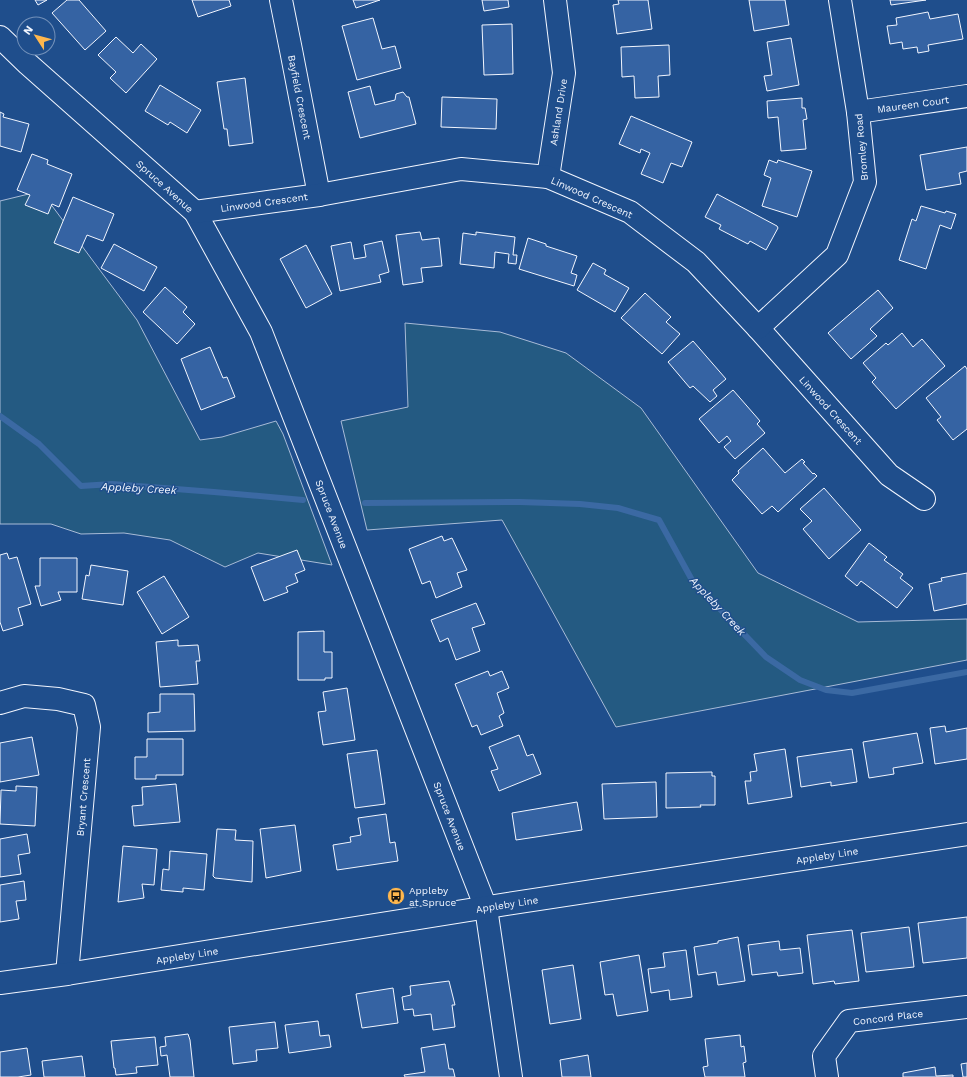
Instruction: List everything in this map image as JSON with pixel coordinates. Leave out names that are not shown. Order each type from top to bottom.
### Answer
[{"type":"street","name":"Bayfield Crescent","points":[[281,0],[319,195]]},
{"type":"street","name":"Ashland Drive","points":[[548,177],[564,73],[555,0]]},
{"type":"street","name":"Bromley Road","points":[[758,328],[837,255],[865,182],[858,112],[840,0]]},
{"type":"street","name":"Spruce Avenue","points":[[0,37],[28,64],[195,212],[261,332],[486,908],[511,1077]]},
{"type":"street","name":"Maureen Court","points":[[858,112],[967,96]]},
{"type":"street","name":"Linwood Crescent","points":[[195,212],[319,195],[461,169],[548,177],[630,212],[696,262],[758,328],[889,476],[924,499]]},
{"type":"street","name":"Bryant Crescent","points":[[0,703],[24,696],[58,699],[84,705],[89,727],[67,974]]},
{"type":"street","name":"Appleby Line","points":[[0,983],[67,974],[967,834]]},
{"type":"street","name":"Concord Place","points":[[827,1077],[824,1056],[849,1021],[967,1007]]},
{"type":"shaded area","points":[[41,191],[137,320],[200,440],[222,437],[276,421],[283,434],[332,565],[258,553],[225,567],[170,540],[124,533],[81,534],[51,524],[0,524],[0,201]]},
{"type":"shaded area","points":[[405,323],[500,332],[566,353],[641,408],[758,573],[858,622],[967,619],[967,660],[616,727],[502,520],[367,530],[341,421],[408,407]]},
{"type":"building","points":[[35,0],[47,0],[38,5]]},
{"type":"building","points":[[67,0],[79,0],[106,31],[85,50],[52,13]]},
{"type":"building","points":[[192,0],[229,0],[231,6],[198,17]]},
{"type":"building","points":[[353,0],[380,0],[356,8]]},
{"type":"building","points":[[482,0],[508,0],[509,7],[484,11]]},
{"type":"building","points":[[618,0],[648,0],[652,29],[617,34],[613,5],[619,4]]},
{"type":"building","points":[[749,0],[785,0],[789,25],[754,31]]},
{"type":"building","points":[[890,0],[926,0],[891,5]]},
{"type":"building","points":[[928,12],[930,19],[958,14],[963,39],[928,45],[929,51],[918,53],[917,47],[903,49],[902,42],[890,44],[887,26],[897,25],[896,18]]},
{"type":"building","points":[[373,18],[382,49],[395,46],[401,68],[357,80],[342,26]]},
{"type":"building","points":[[512,24],[513,74],[484,75],[482,25]]},
{"type":"building","points":[[116,37],[133,53],[141,44],[157,59],[126,93],[110,78],[116,72],[98,55]]},
{"type":"building","points":[[791,38],[799,85],[767,91],[764,76],[772,75],[767,42]]},
{"type":"building","points":[[669,45],[670,75],[658,76],[659,97],[635,98],[634,76],[622,77],[621,47]]},
{"type":"building","points":[[245,78],[253,143],[229,146],[227,129],[224,129],[217,82]]},
{"type":"building","points":[[160,85],[201,110],[187,133],[170,122],[168,125],[145,111]]},
{"type":"building","points":[[370,86],[375,105],[395,100],[396,94],[403,92],[407,97],[409,97],[416,124],[360,138],[348,92]]},
{"type":"building","points":[[442,97],[497,99],[496,129],[441,127]]},
{"type":"building","points":[[802,98],[802,108],[805,108],[807,119],[803,120],[806,149],[781,151],[778,117],[768,118],[767,101]]},
{"type":"building","points":[[0,112],[4,114],[3,117],[29,124],[21,152],[0,146]]},
{"type":"building","points":[[631,116],[692,142],[682,167],[671,163],[663,183],[641,174],[650,153],[641,149],[640,153],[619,144]]},
{"type":"building","points":[[967,147],[967,171],[959,173],[961,184],[926,190],[920,155]]},
{"type":"building","points":[[32,154],[48,160],[47,164],[72,174],[59,207],[52,204],[48,214],[25,205],[30,195],[17,190]]},
{"type":"building","points":[[769,160],[777,163],[778,160],[812,171],[797,217],[762,206],[771,178],[764,175]]},
{"type":"building","points":[[717,194],[777,226],[778,228],[766,250],[750,241],[748,244],[719,229],[721,225],[705,217]]},
{"type":"building","points":[[73,197],[114,214],[103,241],[87,235],[79,253],[54,243]]},
{"type":"building","points":[[921,206],[945,213],[946,211],[956,214],[951,229],[940,225],[926,269],[899,260],[912,219],[916,221]]},
{"type":"building","points":[[420,232],[422,240],[439,238],[442,266],[421,268],[423,282],[403,285],[396,235]]},
{"type":"building","points":[[476,232],[515,237],[513,255],[517,255],[516,264],[508,263],[509,254],[495,252],[494,268],[460,264],[463,233],[476,235]]},
{"type":"building","points":[[528,238],[546,244],[546,246],[577,256],[571,273],[577,275],[574,286],[519,269]]},
{"type":"building","points":[[382,241],[389,272],[379,275],[381,282],[340,291],[331,246],[351,242],[354,259],[366,257],[364,245]]},
{"type":"building","points":[[114,244],[157,267],[144,291],[101,268]]},
{"type":"building","points":[[306,245],[332,294],[306,308],[280,259]]},
{"type":"building","points":[[593,263],[606,270],[604,274],[629,288],[615,312],[577,290]]},
{"type":"building","points":[[165,287],[187,307],[183,312],[195,324],[177,344],[143,312]]},
{"type":"building","points":[[878,290],[893,308],[870,329],[877,336],[851,359],[828,333]]},
{"type":"building","points":[[645,293],[671,317],[666,322],[680,334],[662,354],[621,318]]},
{"type":"building","points":[[902,333],[913,347],[922,339],[945,366],[896,409],[872,382],[876,378],[863,363],[886,343],[888,345]]},
{"type":"building","points":[[693,341],[726,379],[713,390],[717,396],[710,402],[693,386],[690,388],[668,362]]},
{"type":"building","points":[[210,347],[223,378],[227,377],[235,397],[201,410],[181,359]]},
{"type":"building","points":[[965,366],[967,369],[967,429],[953,440],[937,420],[941,417],[926,398]]},
{"type":"building","points":[[733,390],[760,421],[757,424],[765,433],[735,459],[724,447],[731,441],[727,436],[719,443],[699,419]]},
{"type":"building","points":[[763,448],[785,473],[802,459],[805,462],[803,463],[813,474],[814,473],[817,476],[778,512],[772,506],[762,514],[732,480],[739,473],[738,471]]},
{"type":"building","points":[[824,488],[861,530],[829,559],[803,529],[812,521],[800,509]]},
{"type":"building","points":[[442,536],[444,541],[452,538],[467,570],[457,573],[462,587],[436,598],[430,581],[422,584],[409,549]]},
{"type":"building","points":[[869,543],[887,557],[884,560],[903,574],[900,578],[913,588],[897,608],[861,581],[857,586],[845,576]]},
{"type":"building","points":[[297,550],[305,570],[295,574],[298,582],[286,587],[288,592],[264,601],[251,567]]},
{"type":"building","points":[[7,553],[9,559],[17,557],[31,604],[18,608],[23,625],[3,631],[0,622],[0,555]]},
{"type":"building","points":[[40,558],[77,558],[77,592],[58,592],[61,600],[41,606],[35,586],[40,586]]},
{"type":"building","points":[[91,565],[128,571],[123,605],[82,599],[86,575],[89,576]]},
{"type":"building","points":[[967,573],[967,604],[934,611],[929,584],[942,581],[941,578]]},
{"type":"building","points":[[164,576],[189,617],[162,634],[137,592]]},
{"type":"building","points":[[476,603],[485,624],[472,628],[480,651],[456,660],[448,638],[440,642],[431,620]]},
{"type":"building","points":[[324,631],[324,652],[332,652],[332,678],[325,678],[325,680],[298,680],[298,632]]},
{"type":"building","points":[[178,640],[178,646],[198,645],[200,661],[196,661],[198,684],[160,687],[156,642]]},
{"type":"building","points":[[488,671],[490,676],[502,671],[509,688],[497,693],[504,713],[499,716],[503,726],[481,735],[477,725],[472,727],[455,684]]},
{"type":"building","points":[[347,688],[355,740],[323,745],[318,712],[326,711],[323,692]]},
{"type":"building","points":[[160,694],[194,694],[195,731],[148,732],[148,713],[160,712]]},
{"type":"building","points":[[945,726],[946,732],[967,728],[967,759],[935,764],[930,728]]},
{"type":"building","points":[[917,733],[923,763],[893,768],[894,774],[869,778],[863,742]]},
{"type":"building","points":[[519,735],[527,756],[533,754],[541,774],[499,791],[491,771],[498,769],[489,747]]},
{"type":"building","points":[[32,737],[39,775],[0,782],[0,743]]},
{"type":"building","points":[[147,739],[183,739],[183,775],[156,775],[156,779],[135,779],[135,757],[147,757]]},
{"type":"building","points":[[785,749],[792,797],[748,804],[745,781],[751,781],[750,772],[757,771],[754,754]]},
{"type":"building","points":[[852,749],[857,782],[831,786],[831,782],[801,787],[797,757]]},
{"type":"building","points":[[377,750],[385,804],[355,808],[347,754]]},
{"type":"building","points":[[712,772],[712,776],[715,776],[715,805],[666,808],[666,773]]},
{"type":"building","points":[[656,782],[657,817],[604,819],[602,784]]},
{"type":"building","points":[[176,784],[180,822],[134,826],[132,806],[143,805],[142,787]]},
{"type":"building","points":[[16,786],[37,787],[35,826],[0,824],[1,790],[16,791]]},
{"type":"building","points":[[577,802],[582,830],[516,840],[512,813]]},
{"type":"building","points":[[386,814],[390,843],[395,842],[398,861],[337,870],[333,845],[351,842],[350,837],[361,835],[358,818]]},
{"type":"building","points":[[295,825],[301,871],[266,878],[260,829]]},
{"type":"building","points":[[217,829],[236,830],[235,840],[253,841],[252,882],[215,878],[213,876]]},
{"type":"building","points":[[27,834],[30,853],[18,855],[21,874],[0,877],[0,839]]},
{"type":"building","points":[[123,846],[157,849],[154,885],[142,884],[144,898],[118,902]]},
{"type":"building","points":[[170,851],[207,854],[204,890],[183,888],[183,892],[161,890],[163,869],[169,870]]},
{"type":"building","points":[[24,881],[26,900],[16,901],[19,919],[0,922],[0,885]]},
{"type":"building","points":[[967,917],[967,958],[923,963],[918,923]]},
{"type":"building","points":[[909,927],[914,967],[866,972],[861,933]]},
{"type":"building","points":[[852,930],[859,981],[835,984],[834,981],[813,984],[807,935]]},
{"type":"building","points":[[738,937],[745,981],[718,985],[716,972],[698,975],[694,947],[718,943],[718,941]]},
{"type":"building","points":[[779,941],[780,950],[800,948],[803,973],[778,976],[777,972],[752,975],[748,945]]},
{"type":"building","points":[[686,950],[692,997],[670,1000],[669,990],[651,993],[648,969],[665,967],[663,953]]},
{"type":"building","points":[[639,955],[648,1011],[617,1016],[613,994],[605,995],[600,962]]},
{"type":"building","points":[[573,965],[581,1019],[550,1024],[542,970]]},
{"type":"building","points":[[449,981],[455,1005],[452,1005],[455,1027],[433,1030],[431,1014],[414,1016],[413,1009],[404,1010],[402,997],[411,995],[410,986]]},
{"type":"building","points":[[393,988],[398,1023],[362,1028],[356,994]]},
{"type":"building","points":[[318,1021],[320,1036],[329,1035],[331,1047],[289,1053],[285,1025]]},
{"type":"building","points":[[275,1022],[278,1048],[256,1050],[257,1061],[233,1064],[229,1027]]},
{"type":"building","points":[[188,1034],[194,1077],[170,1077],[167,1055],[161,1056],[160,1047],[166,1046],[165,1037]]},
{"type":"building","points":[[740,1035],[741,1047],[744,1046],[746,1062],[743,1063],[745,1077],[705,1077],[703,1067],[708,1066],[705,1039]]},
{"type":"building","points":[[155,1037],[158,1065],[136,1067],[137,1073],[116,1075],[111,1041]]},
{"type":"building","points":[[445,1044],[449,1069],[453,1069],[455,1077],[405,1077],[404,1075],[425,1072],[421,1048]]},
{"type":"building","points":[[27,1048],[31,1075],[0,1077],[0,1052]]},
{"type":"building","points":[[588,1055],[591,1077],[562,1077],[560,1060]]},
{"type":"building","points":[[82,1056],[85,1077],[44,1077],[42,1061]]},
{"type":"building","points":[[967,1063],[967,1077],[963,1077],[961,1064]]},
{"type":"building","points":[[935,1067],[936,1076],[953,1075],[953,1077],[903,1077],[903,1073]]},
{"type":"waterway","name":"Appleby Creek","points":[[0,416],[39,444],[81,486],[112,484],[303,500]]},
{"type":"waterway","name":"Appleby Creek","points":[[365,503],[520,502],[580,504],[618,508],[659,520],[692,580],[766,657],[800,680],[826,690],[852,693],[967,672]]},
{"type":"place","name":"Appleby at Spruce","points":[[396,896]]}]
